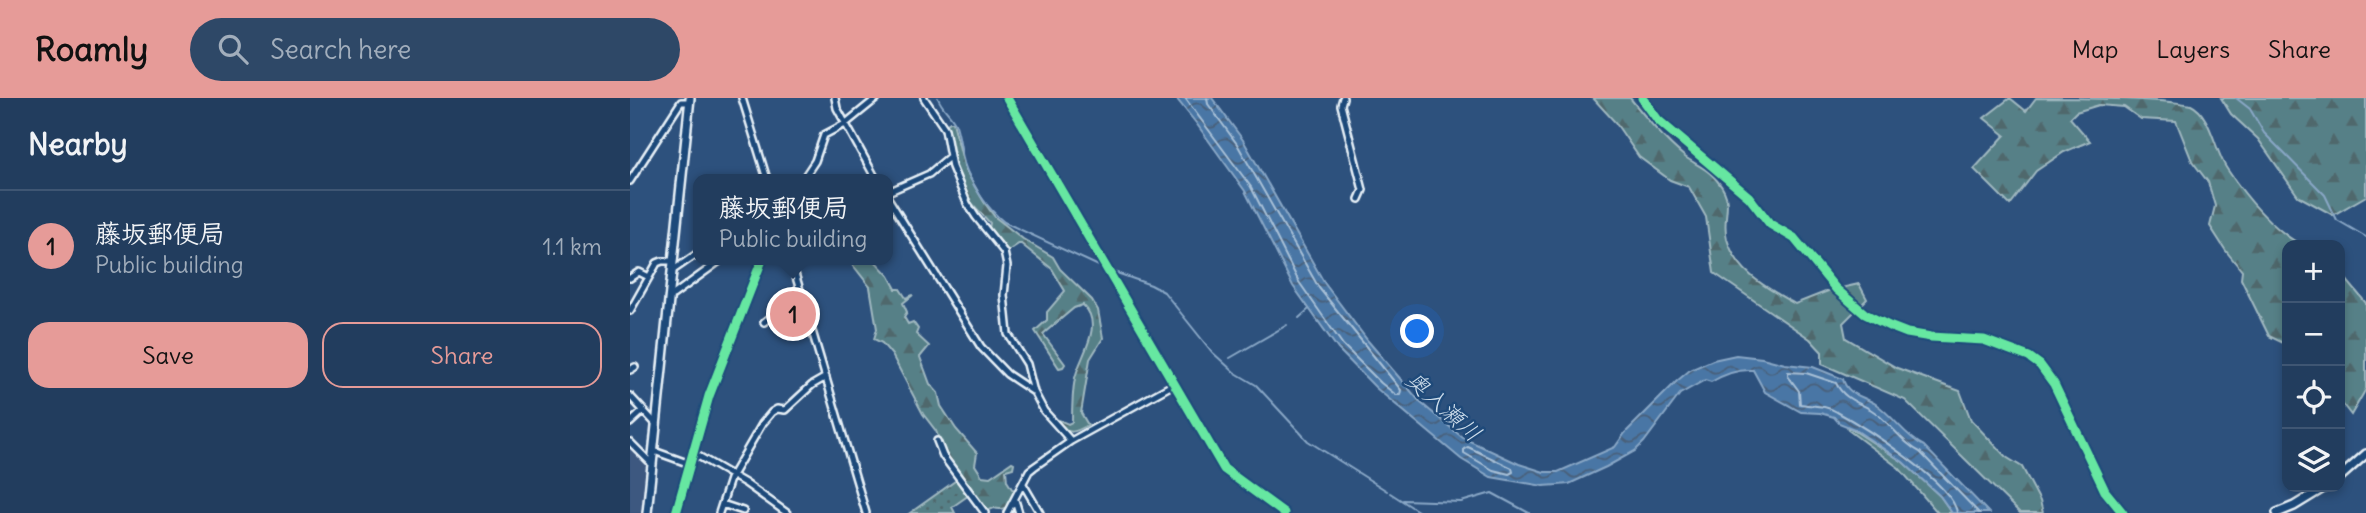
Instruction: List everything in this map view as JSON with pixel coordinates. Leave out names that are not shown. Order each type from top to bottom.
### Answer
[{"type":"main road","points":[[647,513],[690,100]]},
{"type":"main road","points":[[2345,473],[2366,454]]},
{"type":"main road","points":[[2277,513],[2317,492]]},
{"type":"street","points":[[742,98],[765,174]]},
{"type":"street","points":[[835,98],[845,124],[873,174]]},
{"type":"street","points":[[806,174],[815,161],[824,135],[845,124],[877,98]]},
{"type":"street","points":[[925,98],[945,129],[949,157],[956,179],[972,212],[1004,252],[1007,267],[1004,286],[1006,329],[1027,365],[1034,392],[1052,422],[1071,441]]},
{"type":"street","points":[[1007,98],[1224,469],[1284,513]]},
{"type":"street","points":[[1343,98],[1341,106],[1363,190],[1359,199]]},
{"type":"street","points":[[1642,98],[1658,120],[1749,197],[1770,224],[1794,238],[1836,289],[1865,314],[1907,333],[1984,340],[2029,357],[2040,365],[2054,384],[2105,491],[2123,513]]},
{"type":"street","points":[[630,181],[681,103],[690,100]]},
{"type":"street","points":[[893,189],[929,174],[949,157]]},
{"type":"street","points":[[893,208],[981,347],[1007,374],[1034,392]]},
{"type":"street","points":[[672,271],[693,256]]},
{"type":"street","points":[[630,311],[659,262],[673,261]]},
{"type":"street","points":[[670,294],[673,295],[714,265]]},
{"type":"street","points":[[676,513],[709,396],[760,265]]},
{"type":"street","points":[[793,265],[866,513]]},
{"type":"street","points":[[630,278],[639,271],[649,277]]},
{"type":"street","points":[[764,322],[801,293]]},
{"type":"street","points":[[719,513],[732,475],[762,424],[772,412],[785,410],[812,384],[826,377]]},
{"type":"street","points":[[1007,513],[1032,469],[1071,441],[1174,384]]},
{"type":"street","points":[[630,396],[657,425]]},
{"type":"street","points":[[630,423],[643,411]]},
{"type":"street","points":[[937,441],[943,456],[985,513]]},
{"type":"street","points":[[630,442],[652,464]]},
{"type":"street","points":[[654,451],[690,464]]},
{"type":"street","points":[[693,453],[732,475],[787,513]]},
{"type":"street","points":[[1023,484],[1040,513]]},
{"type":"street","points":[[1015,500],[1019,513]]},
{"type":"street","points":[[722,504],[743,511]]},
{"type":"shaded area","points":[[630,445],[648,462],[643,513],[630,513]]},
{"type":"green space","points":[[1593,98],[1630,98],[1670,144],[1712,175],[1720,184],[1727,200],[1725,230],[1732,251],[1746,270],[1764,285],[1795,304],[1828,291],[1859,284],[1867,299],[1843,323],[1846,338],[1897,368],[1960,391],[1971,420],[2006,457],[2022,467],[2040,501],[2043,513],[2020,513],[1905,400],[1822,364],[1822,352],[1810,339],[1714,273],[1706,217],[1689,187],[1670,180],[1639,157],[1615,122]]},
{"type":"green space","points":[[2010,98],[2026,111],[2036,98],[2159,101],[2191,105],[2198,110],[2208,125],[2223,162],[2243,191],[2269,221],[2293,240],[2282,240],[2282,342],[2269,336],[2241,279],[2242,271],[2210,226],[2215,206],[2208,182],[2192,161],[2176,121],[2141,119],[2124,107],[2099,105],[2076,112],[2070,118],[2090,141],[2064,152],[2036,171],[2010,205],[1974,169],[2005,135],[1984,118]]},
{"type":"green space","points":[[2221,98],[2366,98],[2366,196],[2333,215],[2298,196],[2258,139],[2231,114]]},
{"type":"green space","points":[[953,122],[965,169],[995,217],[1023,239],[1053,257],[1060,269],[1092,300],[1098,310],[1103,338],[1090,359],[1081,413],[1088,425],[1079,430],[1072,432],[1057,424],[1059,420],[1068,424],[1072,422],[1075,378],[1091,331],[1089,313],[1083,305],[1074,308],[1043,334],[1065,364],[1059,368],[1035,331],[1047,320],[1047,312],[1065,291],[1052,269],[1020,243],[1008,251],[989,228],[990,223],[969,200],[956,175],[946,125]]},
{"type":"green space","points":[[853,265],[879,265],[906,298],[913,295],[903,303],[907,312],[904,317],[908,324],[913,322],[918,329],[916,334],[929,346],[920,357],[930,384],[938,393],[941,406],[956,429],[977,453],[975,465],[982,476],[990,477],[1014,463],[1013,468],[1006,470],[1007,481],[1012,489],[1016,490],[1012,502],[1006,507],[985,512],[945,456],[936,431],[923,414],[892,355],[882,343],[874,339],[877,329],[870,287]]},
{"type":"green space","points":[[2345,278],[2366,303],[2366,389],[2351,415],[2345,407]]},
{"type":"green space","points":[[1847,426],[1903,462],[1940,496],[1952,513],[1938,513],[1899,468],[1848,430]]},
{"type":"green space","points":[[958,479],[969,495],[952,507],[955,513],[910,513]]},
{"type":"water","points":[[1176,98],[1212,98],[1243,140],[1325,284],[1368,341],[1421,403],[1463,438],[1519,464],[1544,472],[1558,472],[1615,447],[1625,433],[1690,370],[1713,360],[1736,355],[1762,358],[1813,367],[1843,379],[1848,389],[1877,405],[1924,446],[1989,513],[1952,513],[1940,496],[1903,462],[1854,429],[1839,423],[1834,417],[1801,412],[1765,392],[1753,370],[1731,373],[1711,382],[1705,380],[1680,394],[1635,451],[1569,484],[1543,486],[1491,477],[1461,459],[1376,388],[1338,349],[1293,286],[1245,191]]},
{"type":"waterway","points":[[938,98],[956,125],[964,163],[971,180],[992,210],[1004,222],[1103,268]]},
{"type":"waterway","points":[[2236,98],[2250,109],[2264,133],[2325,195],[2337,220],[2366,237]]},
{"type":"waterway","points":[[1114,272],[1164,292],[1212,352],[1234,372],[1256,385],[1308,441],[1387,491]]},
{"type":"waterway","points":[[1299,318],[1309,309]]},
{"type":"waterway","points":[[1230,358],[1287,325]]},
{"type":"waterway","points":[[1390,493],[1421,513]]},
{"type":"waterway","points":[[1403,500],[1461,502],[1492,493],[1529,513]]},
{"type":"cycle path","points":[[1007,98],[1224,469],[1284,513]]},
{"type":"cycle path","points":[[1642,98],[1658,120],[1749,197],[1770,224],[1794,238],[1836,289],[1865,314],[1907,333],[1984,340],[2029,357],[2040,365],[2054,384],[2105,491],[2123,513]]},
{"type":"cycle path","points":[[676,513],[709,396],[760,265]]},
{"type":"place","name":"藤坂郵便局","points":[[793,314]]},
{"type":"water label","name":"奥入瀬川","points":[[1444,406]]}]
